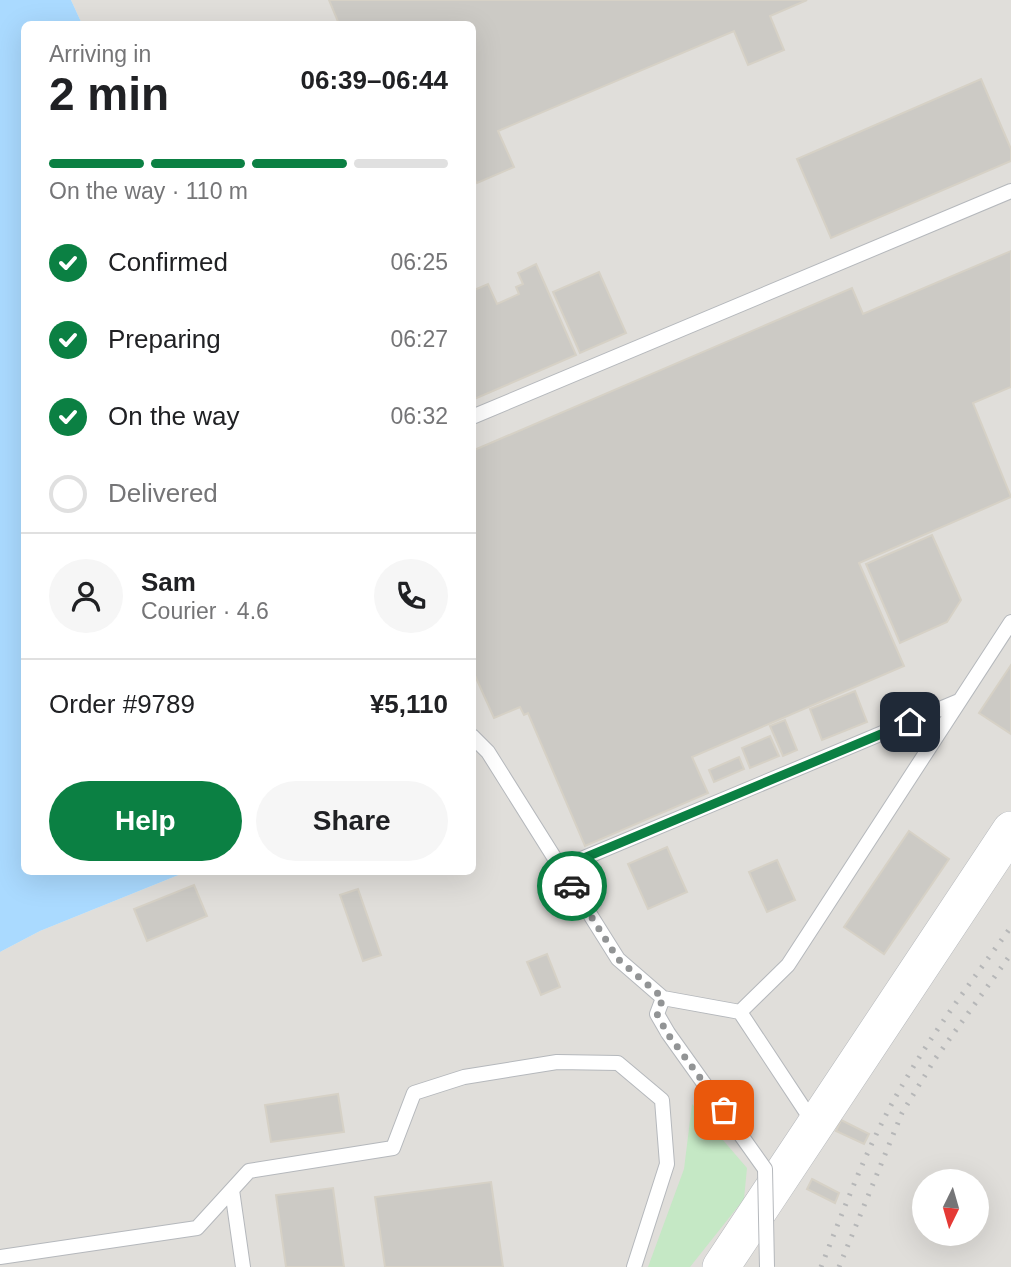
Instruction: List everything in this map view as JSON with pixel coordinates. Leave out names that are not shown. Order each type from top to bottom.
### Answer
[{"type":"street","points":[[721,1267],[1011,830]]},
{"type":"lane","points":[[476,414],[1011,191]]},
{"type":"lane","points":[[740,1012],[788,965],[1011,622]]},
{"type":"lane","points":[[560,868],[960,701]]},
{"type":"lane","points":[[476,740],[488,752],[618,959],[663,998],[740,1012],[815,1125]]},
{"type":"lane","points":[[663,998],[657,1014],[667,1033],[765,1169],[767,1267]]},
{"type":"lane","points":[[0,1257],[197,1228],[249,1171],[393,1148],[414,1093],[464,1077],[556,1062],[618,1063],[662,1100],[667,1164],[634,1267]]},
{"type":"lane","points":[[232,1190],[243,1267]]},
{"type":"shaded area","points":[[71,0],[1011,0],[1011,1267],[0,1267],[0,952],[40,931],[179,875],[476,875],[476,21],[81,21]]},
{"type":"green space","points":[[692,1104],[747,1168],[744,1199],[690,1267],[648,1267],[684,1169]]},
{"type":"water","points":[[0,0],[71,0],[81,21],[21,21],[21,875],[179,875],[40,931],[0,952]]},
{"type":"building","points":[[329,0],[807,0],[770,16],[784,50],[748,65],[734,31],[498,131],[514,167],[477,183],[476,21],[338,21]]},
{"type":"building","points":[[981,79],[1011,149],[1011,161],[831,238],[797,159]]},
{"type":"building","points":[[1011,251],[1011,387],[973,403],[1011,497],[859,563],[904,666],[692,757],[708,793],[585,846],[528,713],[524,715],[520,707],[494,718],[476,678],[476,449],[852,288],[863,314]]},
{"type":"building","points":[[536,264],[576,355],[476,398],[476,289],[488,284],[497,304],[519,294],[516,287],[523,284],[518,273]]},
{"type":"building","points":[[599,272],[626,333],[580,353],[553,292]]},
{"type":"building","points":[[932,535],[961,600],[947,622],[900,643],[866,564]]},
{"type":"building","points":[[1011,665],[1011,734],[979,713]]},
{"type":"building","points":[[855,691],[867,722],[822,740],[810,709]]},
{"type":"building","points":[[785,720],[797,750],[783,756],[770,726]]},
{"type":"building","points":[[770,736],[779,756],[750,768],[742,748]]},
{"type":"building","points":[[739,757],[744,769],[714,782],[709,770]]},
{"type":"building","points":[[909,831],[949,859],[884,954],[844,927]]},
{"type":"building","points":[[667,847],[687,892],[648,909],[628,864]]},
{"type":"building","points":[[777,860],[795,900],[767,912],[749,872]]},
{"type":"building","points":[[194,885],[207,916],[147,941],[134,909]]},
{"type":"building","points":[[358,889],[381,955],[363,961],[340,895]]},
{"type":"building","points":[[547,954],[560,987],[541,995],[527,962]]},
{"type":"building","points":[[338,1094],[344,1132],[271,1142],[265,1105]]},
{"type":"building","points":[[841,1120],[869,1134],[864,1144],[836,1131]]},
{"type":"building","points":[[812,1179],[839,1193],[835,1203],[807,1189]]},
{"type":"building","points":[[491,1182],[503,1267],[385,1267],[375,1197]]},
{"type":"building","points":[[333,1188],[344,1267],[286,1267],[276,1195]]},
{"type":"railway","points":[[821,1267],[870,1148],[902,1085],[947,1016],[1011,927]]},
{"type":"railway","points":[[839,1267],[902,1113],[935,1059],[1011,954]]},
{"type":"way so far","points":[[572,886],[618,959],[663,998],[657,1014],[667,1033],[724,1110]]},
{"type":"route","points":[[572,886],[560,868],[910,722]]}]
